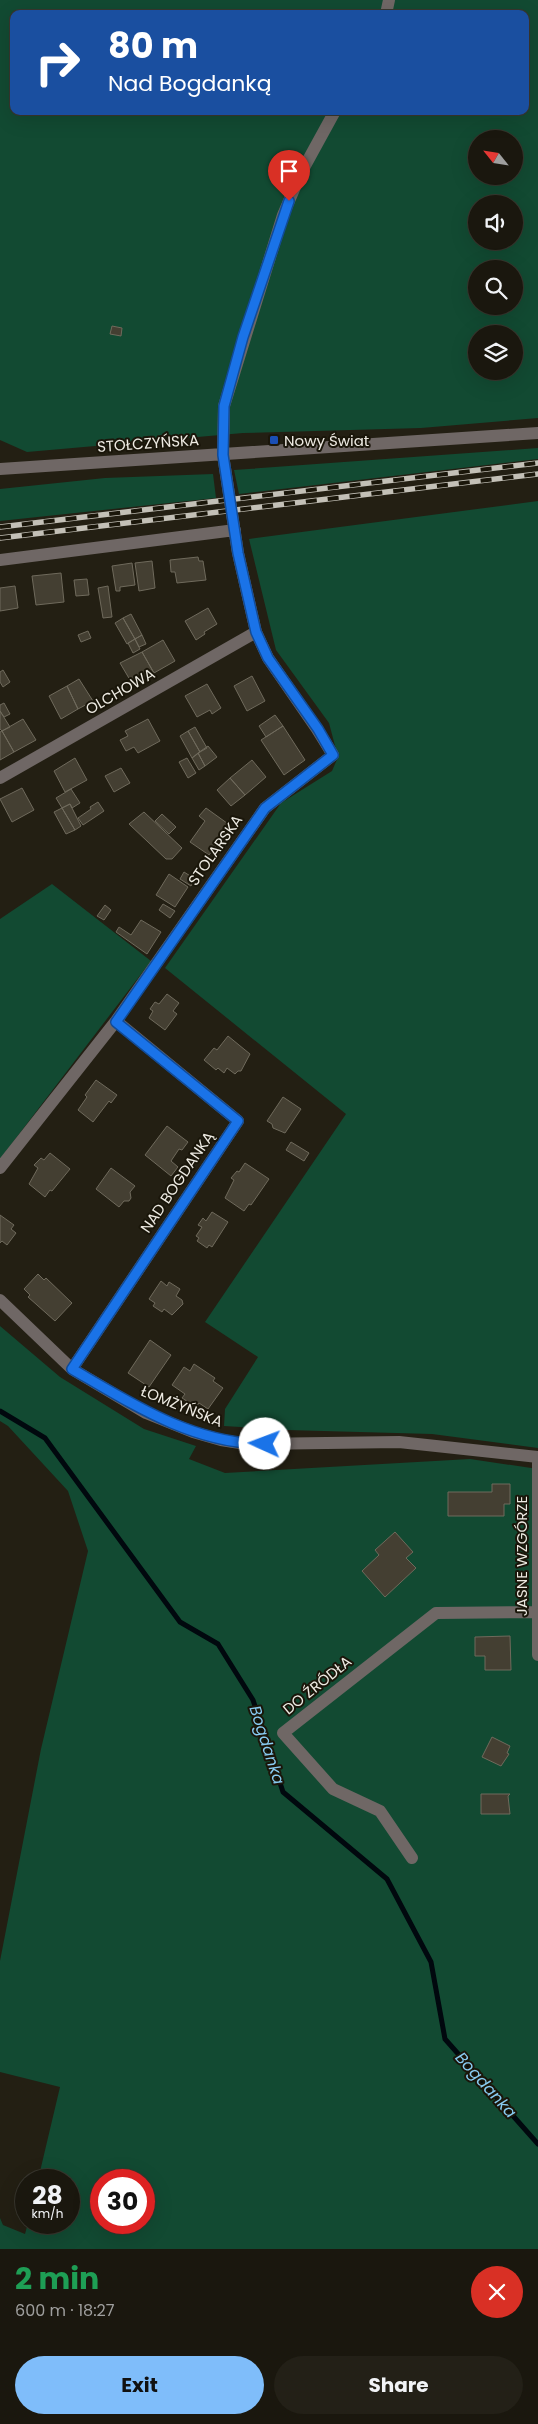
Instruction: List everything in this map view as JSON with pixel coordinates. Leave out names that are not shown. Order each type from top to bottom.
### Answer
[{"type":"street","name":"STOLARSKA","points":[[0,1168],[116,1022],[265,808],[333,755],[318,729],[268,658],[256,632],[235,530],[223,455],[224,406],[277,234],[301,173],[333,115]]},
{"type":"street","name":"STOŁCZYŃSKA","points":[[0,469],[538,433]]},
{"type":"street","points":[[0,560],[235,530]]},
{"type":"street","name":"OLCHOWA","points":[[0,778],[256,632]]},
{"type":"street","name":"NAD BOGDANKĄ","points":[[72,1369],[238,1121],[116,1022]]},
{"type":"street","name":"ŁOMŻYŃSKA","points":[[0,1300],[72,1369],[146,1412],[193,1432],[221,1440],[246,1444],[399,1442],[538,1458]]},
{"type":"street","name":"JASNE WZGÓRZE","points":[[538,1458],[538,1655]]},
{"type":"street","name":"DO ŹRÓDŁA","points":[[412,1858],[380,1810],[334,1789],[284,1733],[436,1613],[537,1612]]},
{"type":"green space","points":[[0,0],[538,0],[538,418],[421,428],[243,433],[27,452],[0,440]]},
{"type":"green space","points":[[538,448],[538,459],[239,494],[234,470]]},
{"type":"green space","points":[[213,474],[216,498],[0,521],[0,489],[105,478]]},
{"type":"green space","points":[[538,501],[538,1448],[432,1434],[287,1430],[224,1426],[225,1409],[258,1357],[205,1322],[346,1114],[165,968],[281,803],[332,771],[338,757],[329,723],[276,650],[249,539]]},
{"type":"green space","points":[[52,884],[151,961],[0,1159],[0,919]]},
{"type":"green space","points":[[0,1326],[60,1377],[144,1429],[196,1446],[189,1459],[225,1473],[470,1459],[538,1469],[538,2249],[0,2249],[0,2218],[3,2225],[15,2230],[15,2234],[80,2234],[80,2169],[41,2169],[60,2087],[0,2072],[0,1961],[41,1749],[88,1551],[68,1491],[8,1426],[0,1421]]},
{"type":"building","points":[[112,326],[122,328],[121,336],[110,334]]},
{"type":"building","points":[[198,557],[199,561],[203,561],[206,580],[177,583],[175,572],[171,572],[170,560]]},
{"type":"building","points":[[152,561],[155,588],[139,591],[135,563]]},
{"type":"building","points":[[132,563],[135,585],[120,587],[120,591],[116,591],[112,566]]},
{"type":"building","points":[[61,573],[64,602],[36,605],[32,576]]},
{"type":"building","points":[[87,579],[89,595],[76,596],[74,580]]},
{"type":"building","points":[[15,586],[18,608],[0,611],[0,588]]},
{"type":"building","points":[[108,586],[112,617],[103,618],[98,588]]},
{"type":"building","points":[[208,608],[217,624],[204,632],[205,634],[196,640],[185,621]]},
{"type":"building","points":[[131,614],[142,635],[135,639],[123,618]]},
{"type":"building","points":[[123,618],[135,639],[127,644],[115,623]]},
{"type":"building","points":[[88,631],[91,638],[81,642],[78,635]]},
{"type":"building","points":[[142,635],[146,644],[139,647],[135,639]]},
{"type":"building","points":[[135,639],[140,649],[133,653],[128,643]]},
{"type":"building","points":[[163,640],[175,661],[154,673],[142,652]]},
{"type":"building","points":[[142,652],[154,673],[133,685],[120,663]]},
{"type":"building","points":[[3,670],[10,682],[3,687],[0,682],[0,672]]},
{"type":"building","points":[[252,676],[265,701],[247,711],[234,686]]},
{"type":"building","points":[[79,679],[93,701],[78,709],[67,686]]},
{"type":"building","points":[[207,684],[221,708],[212,714],[210,710],[197,717],[185,696]]},
{"type":"building","points":[[67,686],[78,709],[61,719],[49,696]]},
{"type":"building","points":[[4,703],[10,714],[4,717],[0,711],[0,705]]},
{"type":"building","points":[[0,711],[10,727],[2,731],[0,729]]},
{"type":"building","points":[[275,715],[283,726],[266,737],[259,726]]},
{"type":"building","points":[[23,719],[36,740],[14,752],[2,731]]},
{"type":"building","points":[[148,719],[160,741],[138,753],[134,747],[126,751],[120,740],[128,736],[125,731]]},
{"type":"building","points":[[283,726],[305,760],[284,775],[261,740]]},
{"type":"building","points":[[195,727],[207,748],[200,752],[188,731]]},
{"type":"building","points":[[2,731],[14,752],[0,760],[0,732]]},
{"type":"building","points":[[188,731],[200,752],[192,758],[180,736]]},
{"type":"building","points":[[208,746],[217,757],[205,766],[198,753]]},
{"type":"building","points":[[198,753],[205,766],[199,770],[192,758]]},
{"type":"building","points":[[75,758],[87,780],[65,792],[54,771]]},
{"type":"building","points":[[187,758],[196,773],[188,778],[179,762]]},
{"type":"building","points":[[252,760],[266,777],[245,795],[230,778]]},
{"type":"building","points":[[121,768],[130,783],[114,792],[105,776]]},
{"type":"building","points":[[230,778],[245,795],[231,806],[217,790]]},
{"type":"building","points":[[22,788],[34,810],[12,822],[0,799]]},
{"type":"building","points":[[71,789],[80,803],[72,808],[70,804],[62,808],[56,798]]},
{"type":"building","points":[[98,802],[104,811],[83,825],[78,818]]},
{"type":"building","points":[[70,804],[81,826],[75,830],[62,808]]},
{"type":"building","points":[[62,808],[75,830],[66,834],[54,812]]},
{"type":"building","points":[[206,808],[231,826],[209,855],[190,842],[205,821],[199,816]]},
{"type":"building","points":[[144,812],[182,848],[172,859],[166,859],[129,824]]},
{"type":"building","points":[[162,814],[176,827],[169,834],[155,821]]},
{"type":"building","points":[[184,872],[195,879],[191,886],[180,879]]},
{"type":"building","points":[[169,874],[188,887],[175,907],[156,895]]},
{"type":"building","points":[[163,904],[175,911],[170,918],[159,910]]},
{"type":"building","points":[[105,905],[111,910],[104,920],[97,916]]},
{"type":"building","points":[[141,920],[161,932],[147,954],[116,932],[119,927],[131,935]]},
{"type":"building","points":[[167,994],[179,1003],[173,1011],[177,1014],[165,1030],[149,1018],[153,1011],[150,1009],[155,1002],[159,1004]]},
{"type":"building","points":[[228,1036],[250,1054],[241,1071],[235,1074],[227,1068],[224,1073],[218,1068],[216,1070],[204,1060],[214,1048],[217,1050]]},
{"type":"building","points":[[96,1080],[117,1095],[111,1103],[109,1101],[93,1122],[78,1110],[87,1097],[85,1095]]},
{"type":"building","points":[[283,1097],[301,1109],[285,1133],[273,1128],[272,1124],[267,1121]]},
{"type":"building","points":[[167,1126],[188,1142],[182,1150],[179,1149],[171,1161],[178,1167],[171,1176],[145,1155]]},
{"type":"building","points":[[291,1142],[309,1153],[304,1161],[286,1150]]},
{"type":"building","points":[[50,1153],[70,1169],[45,1197],[29,1184],[38,1168],[34,1165],[41,1158],[44,1160]]},
{"type":"building","points":[[245,1163],[269,1179],[251,1205],[249,1204],[244,1211],[225,1198],[234,1180],[231,1178],[237,1171],[239,1172]]},
{"type":"building","points":[[111,1168],[135,1186],[130,1192],[131,1198],[129,1201],[124,1201],[119,1207],[96,1189]]},
{"type":"building","points":[[212,1212],[228,1222],[212,1247],[209,1245],[207,1248],[197,1241],[199,1238],[196,1236],[202,1227],[198,1225],[203,1218],[206,1221]]},
{"type":"building","points":[[0,1215],[14,1225],[11,1229],[16,1233],[7,1245],[2,1241],[0,1243]]},
{"type":"building","points":[[38,1274],[44,1280],[46,1278],[72,1303],[55,1321],[28,1297],[30,1295],[24,1289]]},
{"type":"building","points":[[161,1281],[167,1286],[169,1282],[180,1289],[176,1296],[182,1300],[183,1304],[172,1315],[164,1309],[162,1312],[153,1306],[155,1303],[149,1299]]},
{"type":"building","points":[[150,1340],[171,1355],[149,1387],[128,1373]]},
{"type":"building","points":[[194,1364],[215,1378],[213,1381],[223,1388],[208,1409],[199,1403],[196,1407],[182,1398],[185,1394],[172,1385],[184,1367],[190,1371]]},
{"type":"building","points":[[492,1484],[510,1484],[510,1504],[504,1504],[504,1516],[448,1516],[448,1492],[492,1492]]},
{"type":"building","points":[[395,1532],[413,1552],[406,1558],[416,1568],[385,1597],[362,1571],[379,1555],[375,1550]]},
{"type":"building","points":[[510,1636],[511,1670],[485,1670],[485,1656],[475,1656],[475,1637]]},
{"type":"building","points":[[492,1737],[510,1746],[507,1753],[509,1754],[501,1766],[482,1757]]},
{"type":"building","points":[[481,1794],[510,1794],[508,1796],[510,1814],[481,1814]]},
{"type":"waterway","name":"Bogdanka","points":[[0,1411],[45,1438],[180,1622],[218,1644],[253,1700],[283,1792],[387,1879],[431,1962],[445,2039],[538,2144]]},
{"type":"railway","points":[[0,527],[538,463]]},
{"type":"railway","points":[[0,538],[538,474]]},
{"type":"place","name":"Nowy Świat","points":[[274,440]]},
{"type":"route","points":[[265,1444],[246,1444],[221,1440],[193,1432],[146,1412],[72,1369],[137,1269],[238,1121],[116,1022],[265,808],[285,790],[333,755],[318,729],[268,658],[256,632],[238,553],[225,478],[223,455],[224,406],[243,337],[289,201]]}]
